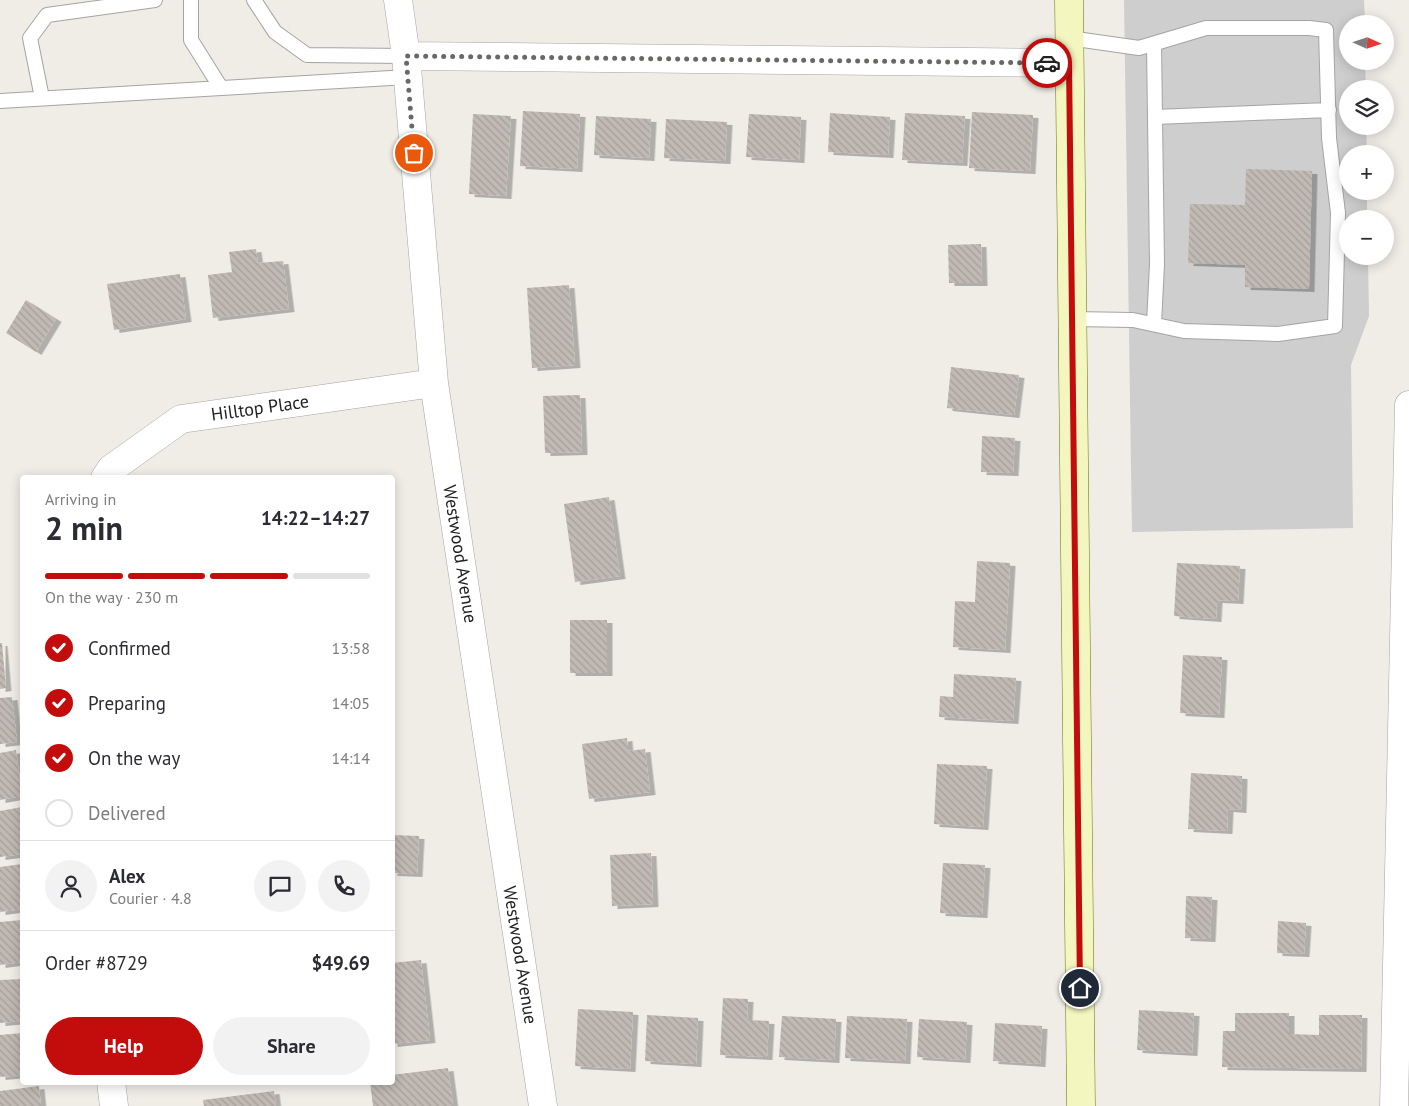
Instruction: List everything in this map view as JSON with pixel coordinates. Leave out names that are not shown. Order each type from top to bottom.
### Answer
[{"type":"street","name":"Westwood Avenue","points":[[398,0],[407,67],[434,383],[543,1106]]},
{"type":"street","points":[[1069,0],[1081,1106]]},
{"type":"street","points":[[407,67],[1069,50]]},
{"type":"street","name":"Hilltop Place","points":[[107,475],[111,469],[181,419],[434,383]]},
{"type":"street","points":[[1394,1106],[1409,405]]},
{"type":"street","points":[[111,1085],[114,1106]]},
{"type":"lane","points":[[42,98],[30,38],[47,15],[155,0]]},
{"type":"lane","points":[[191,0],[191,40],[222,88]]},
{"type":"lane","points":[[254,0],[275,32],[307,55],[407,67]]},
{"type":"lane","points":[[1069,50],[1139,48],[1206,28],[1326,30],[1330,138],[1338,213],[1335,326],[1278,334],[1184,331],[1133,320],[1072,319]]},
{"type":"lane","points":[[1154,44],[1157,264],[1154,324]]},
{"type":"lane","points":[[0,101],[222,88],[407,67]]},
{"type":"lane","points":[[1155,117],[1329,110]]},
{"type":"shaded area","points":[[1124,0],[1364,0],[1365,15],[1339,15],[1339,70],[1365,70],[1366,80],[1339,80],[1339,135],[1366,135],[1367,145],[1339,145],[1339,200],[1367,200],[1367,210],[1339,210],[1339,265],[1368,265],[1369,316],[1351,365],[1353,528],[1132,532]]},
{"type":"building","points":[[523,111],[580,114],[577,169],[520,166]]},
{"type":"building","points":[[972,112],[1033,115],[1030,171],[969,168]]},
{"type":"building","points":[[830,113],[890,117],[888,155],[828,152]]},
{"type":"building","points":[[905,113],[965,116],[962,163],[902,160]]},
{"type":"building","points":[[473,114],[511,116],[506,196],[469,194]]},
{"type":"building","points":[[749,114],[801,117],[799,160],[746,157]]},
{"type":"building","points":[[596,116],[651,119],[649,158],[594,155]]},
{"type":"building","points":[[666,119],[727,122],[725,161],[664,158]]},
{"type":"building","points":[[1246,169],[1312,171],[1309,289],[1245,287],[1245,265],[1188,263],[1190,204],[1245,205]]},
{"type":"building","points":[[981,244],[982,283],[949,283],[948,245]]},
{"type":"building","points":[[256,249],[258,263],[283,261],[289,309],[213,318],[208,275],[232,272],[229,252]]},
{"type":"building","points":[[180,274],[186,319],[114,330],[107,284]]},
{"type":"building","points":[[569,285],[575,365],[532,368],[527,288]]},
{"type":"building","points":[[26,300],[56,319],[36,352],[6,333]]},
{"type":"building","points":[[951,367],[1019,375],[1014,415],[947,408]]},
{"type":"building","points":[[580,395],[582,452],[545,453],[543,396]]},
{"type":"building","points":[[982,436],[1015,438],[1013,473],[981,472]]},
{"type":"building","points":[[609,497],[620,576],[575,582],[564,504]]},
{"type":"building","points":[[977,561],[1010,563],[1005,650],[953,647],[955,601],[975,602]]},
{"type":"building","points":[[1177,563],[1240,566],[1238,601],[1217,600],[1216,619],[1174,616]]},
{"type":"building","points":[[570,620],[607,620],[607,673],[570,673]]},
{"type":"building","points":[[0,643],[2,643],[6,688],[0,689]]},
{"type":"building","points":[[1183,655],[1222,657],[1219,715],[1180,713]]},
{"type":"building","points":[[954,674],[1016,678],[1013,721],[939,717],[940,696],[953,697]]},
{"type":"building","points":[[12,697],[17,742],[0,744],[0,698]]},
{"type":"building","points":[[627,738],[628,751],[645,749],[650,792],[589,799],[582,744]]},
{"type":"building","points":[[16,750],[20,796],[0,800],[0,753]]},
{"type":"building","points":[[937,764],[987,766],[983,827],[934,824]]},
{"type":"building","points":[[1191,773],[1242,776],[1241,810],[1228,809],[1227,831],[1188,829]]},
{"type":"building","points":[[20,807],[20,854],[0,857],[0,811]]},
{"type":"building","points":[[395,835],[419,836],[417,874],[395,873]]},
{"type":"building","points":[[651,853],[653,904],[612,906],[610,855]]},
{"type":"building","points":[[943,863],[985,865],[982,915],[940,913]]},
{"type":"building","points":[[20,864],[20,909],[0,912],[0,867]]},
{"type":"building","points":[[1186,896],[1212,897],[1210,939],[1185,938]]},
{"type":"building","points":[[20,920],[20,962],[0,965],[0,922]]},
{"type":"building","points":[[1278,921],[1306,923],[1304,954],[1277,953]]},
{"type":"building","points":[[421,960],[430,1040],[395,1044],[395,963]]},
{"type":"building","points":[[20,979],[20,1021],[0,1023],[0,980]]},
{"type":"building","points":[[723,998],[748,999],[747,1020],[769,1021],[767,1057],[720,1055]]},
{"type":"building","points":[[578,1009],[633,1012],[630,1069],[575,1066]]},
{"type":"building","points":[[1139,1010],[1194,1013],[1192,1053],[1137,1050]]},
{"type":"building","points":[[1235,1013],[1289,1013],[1289,1034],[1319,1035],[1319,1015],[1362,1015],[1361,1069],[1222,1067],[1223,1031],[1235,1031]]},
{"type":"building","points":[[647,1015],[698,1018],[696,1064],[645,1061]]},
{"type":"building","points":[[782,1016],[836,1019],[834,1060],[779,1057]]},
{"type":"building","points":[[847,1016],[907,1019],[905,1061],[845,1058]]},
{"type":"building","points":[[919,1019],[967,1022],[965,1060],[917,1057]]},
{"type":"building","points":[[995,1023],[1042,1026],[1040,1064],[993,1061]]},
{"type":"building","points":[[20,1033],[20,1075],[0,1077],[0,1035]]},
{"type":"building","points":[[448,1068],[453,1106],[373,1106],[370,1085],[395,1085],[395,1075]]},
{"type":"building","points":[[39,1086],[41,1106],[0,1106],[0,1091]]},
{"type":"building","points":[[274,1091],[276,1106],[204,1106],[203,1100]]},
{"type":"way so far","points":[[414,153],[406,56],[1047,63]]},
{"type":"route","points":[[1047,63],[1069,63],[1080,988]]}]
